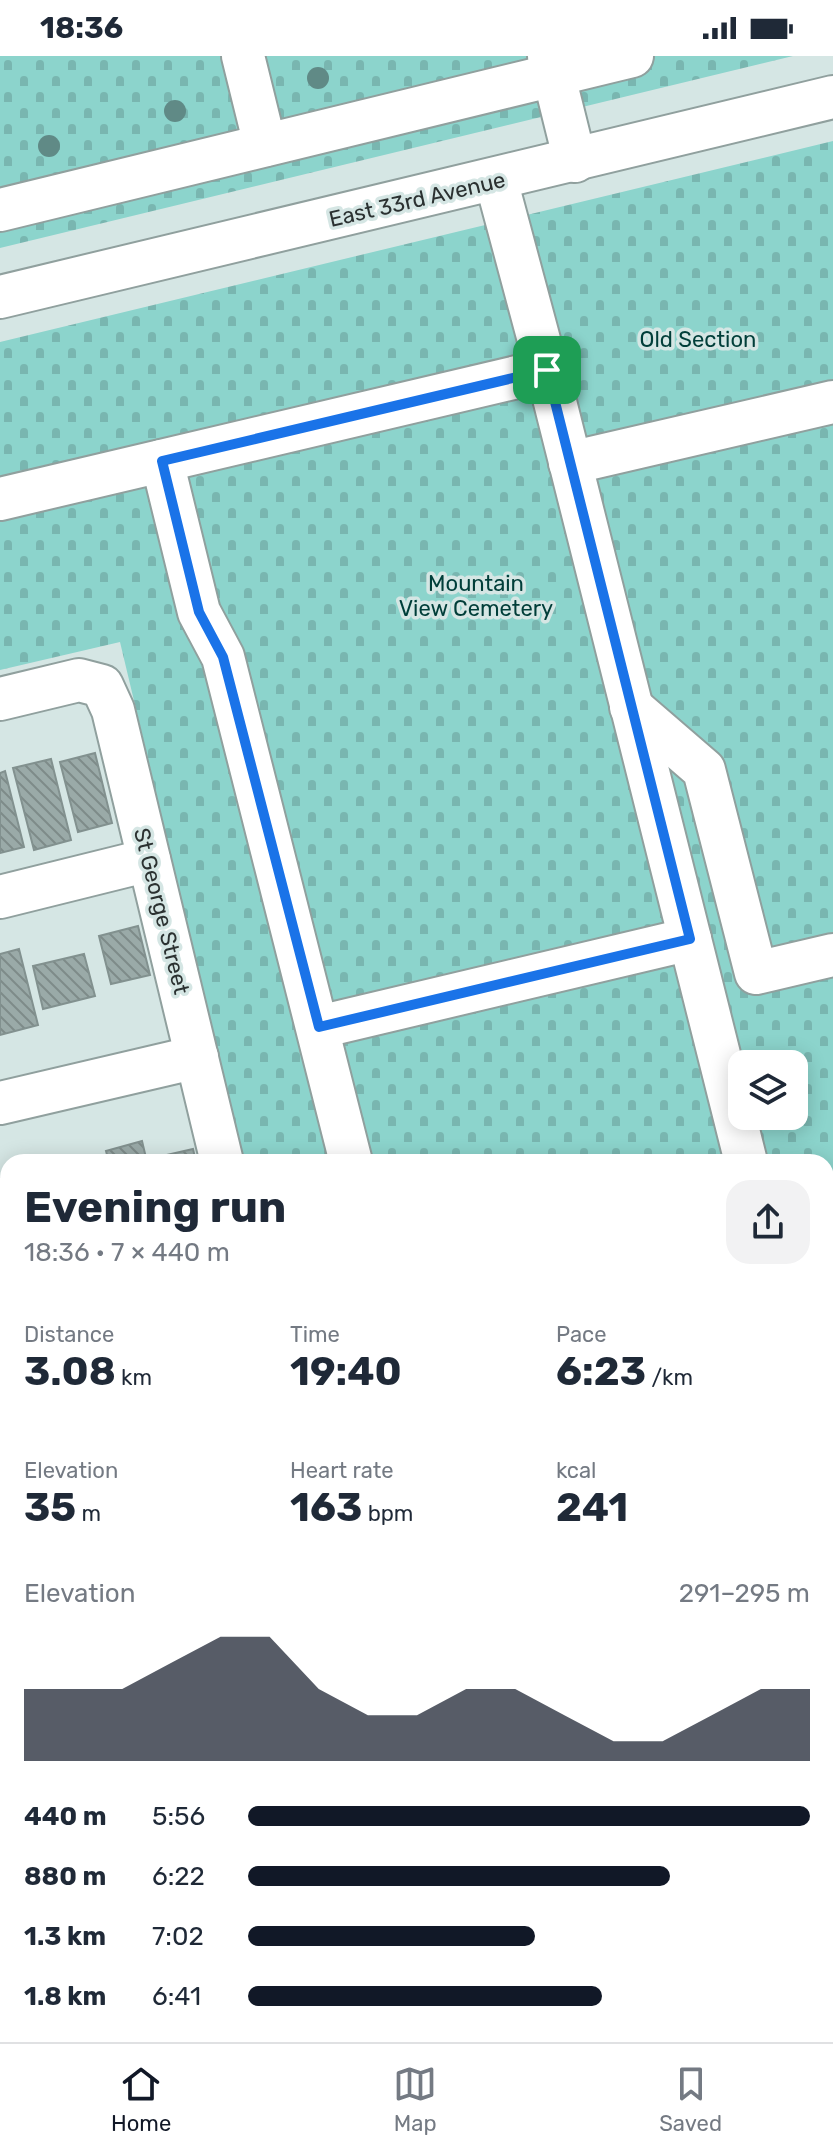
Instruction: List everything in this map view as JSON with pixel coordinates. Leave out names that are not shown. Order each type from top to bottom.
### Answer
[{"type":"street","points":[[243,56],[265,145]]},
{"type":"street","points":[[0,210],[265,145],[551,66],[632,56]]},
{"type":"street","points":[[551,66],[575,161]]},
{"type":"street","name":"East 33rd Avenue","points":[[0,297],[833,97]]},
{"type":"street","points":[[496,180],[547,370],[744,1154]]},
{"type":"street","points":[[0,499],[547,370]]},
{"type":"street","points":[[570,463],[831,411]]},
{"type":"street","points":[[162,461],[199,612],[223,657],[349,1154]]},
{"type":"street","name":"St George Street","points":[[0,699],[79,680],[102,686],[113,710],[220,1154]]},
{"type":"street","points":[[631,707],[704,770],[756,973],[833,955]]},
{"type":"street","points":[[0,897],[149,860]]},
{"type":"street","points":[[319,1027],[690,939]]},
{"type":"street","points":[[0,1103],[197,1057]]},
{"type":"green space","points":[[0,56],[793,56],[0,248]]},
{"type":"green space","name":"Mountain View Cemetery","points":[[833,141],[833,1154],[242,1154],[120,642],[0,670],[0,342]]},
{"type":"building","points":[[95,753],[112,823],[78,832],[60,762]]},
{"type":"building","points":[[51,759],[71,840],[34,850],[13,768]]},
{"type":"building","points":[[5,771],[24,847],[0,853],[0,773]]},
{"type":"building","points":[[138,926],[150,975],[111,984],[99,936]]},
{"type":"building","points":[[19,949],[38,1025],[0,1035],[0,954]]},
{"type":"building","points":[[84,954],[95,996],[43,1009],[33,966]]},
{"type":"building","points":[[142,1141],[145,1154],[107,1154],[106,1151]]},
{"type":"building","points":[[193,1149],[194,1154],[171,1154]]},
{"type":"route","points":[[547,370],[690,939],[319,1027],[223,657],[199,612],[162,461],[547,370]]},
{"type":"park label","name":"Old Section","points":[[698,339]]}]
